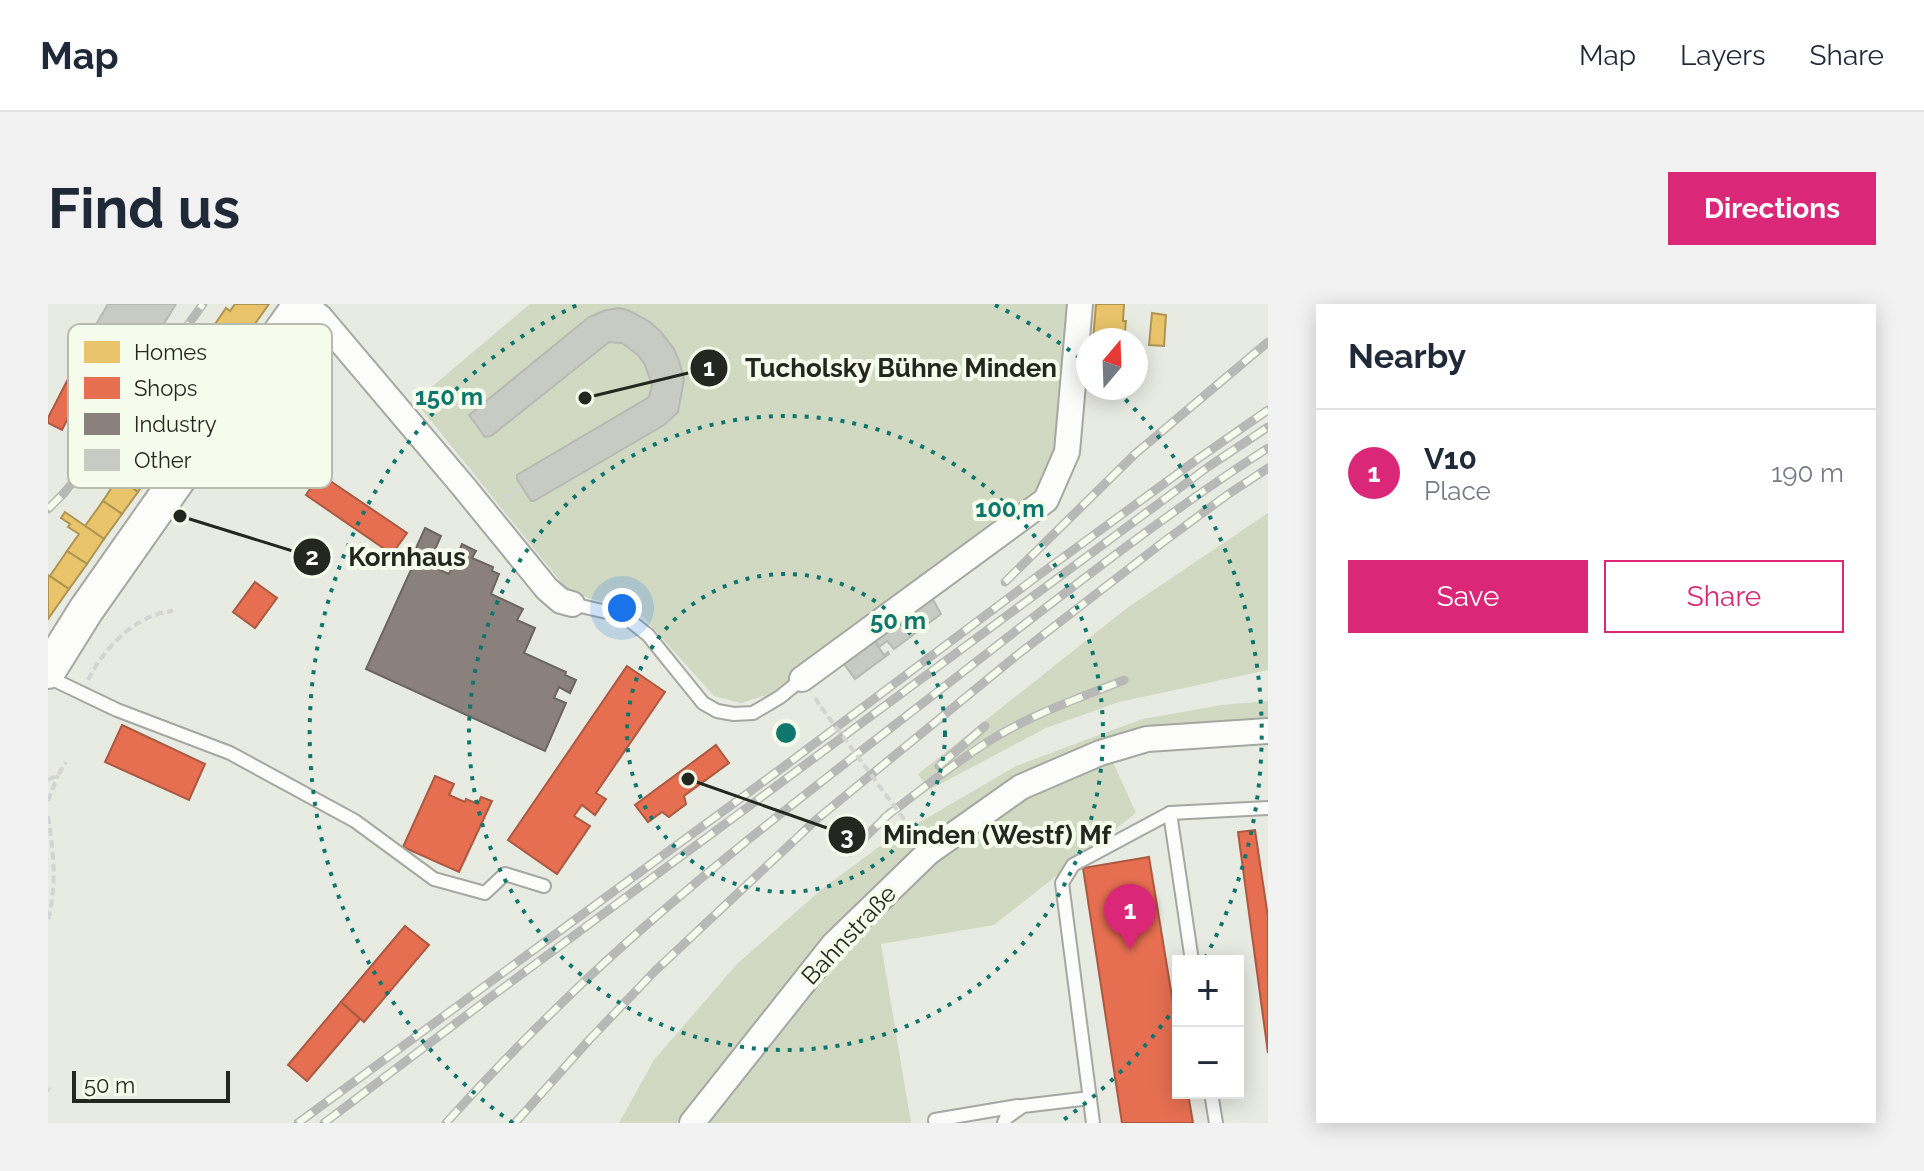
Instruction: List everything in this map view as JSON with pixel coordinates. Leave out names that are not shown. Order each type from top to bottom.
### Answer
[{"type":"main road","points":[[289,324],[303,304]]},
{"type":"main road","points":[[48,674],[86,610],[173,488]]},
{"type":"main road","points":[[48,639],[86,610]]},
{"type":"street","points":[[303,304],[326,324]]},
{"type":"street","points":[[802,679],[1046,500],[1067,452],[1080,304]]},
{"type":"street","points":[[332,331],[547,589],[561,601],[572,604]]},
{"type":"street","name":"Bahnstraße","points":[[692,1123],[834,944],[929,852],[1021,787],[1100,753],[1147,739],[1268,731]]},
{"type":"lane","points":[[572,604],[624,616],[648,635],[703,703],[717,711],[753,713],[802,679]]},
{"type":"lane","points":[[48,674],[117,710],[230,753],[355,821],[434,879],[485,893],[505,874],[544,886]]},
{"type":"lane","points":[[1093,1123],[1062,883],[1073,865],[1170,813],[1268,808]]},
{"type":"lane","points":[[1170,813],[1191,955]]},
{"type":"lane","points":[[935,1120],[1090,1098]]},
{"type":"lane","points":[[1212,1099],[1216,1123]]},
{"type":"lane","points":[[1004,1123],[1023,1106]]},
{"type":"path","points":[[511,495],[522,488]]},
{"type":"path","points":[[81,693],[95,666],[121,637],[139,621],[158,612],[173,611]]},
{"type":"path","points":[[821,707],[909,826]]},
{"type":"path","points":[[48,801],[66,762]]},
{"type":"path","points":[[48,780],[58,775]]},
{"type":"path","points":[[48,816],[55,866],[53,901],[48,921]]},
{"type":"green space","points":[[530,304],[1068,304],[1058,449],[1029,509],[770,694],[741,703],[714,696],[645,619],[628,606],[569,592],[415,401]]},
{"type":"green space","points":[[1268,513],[1268,670],[1119,702],[1046,728],[929,790],[918,774],[1127,608]]},
{"type":"green space","points":[[1268,701],[1268,722],[1112,760],[1136,813],[994,925],[881,944],[911,1123],[708,1123],[837,955],[814,953],[749,1029],[677,1123],[619,1123],[654,1060],[737,964],[822,889],[884,843],[1016,766],[1099,735],[1143,719],[1222,705]]},
{"type":"building: Homes","points":[[235,304],[269,304],[255,324],[215,324],[226,308],[230,311]]},
{"type":"building: Homes","points":[[1096,304],[1124,304],[1125,328],[1094,328]]},
{"type":"building: Homes","points":[[1152,313],[1166,315],[1164,346],[1149,345]]},
{"type":"building: Homes","points":[[111,488],[132,488],[138,492],[122,514],[103,501]]},
{"type":"building: Homes","points":[[103,501],[122,514],[104,539],[85,526]]},
{"type":"building: Homes","points":[[65,512],[104,539],[87,564],[67,551],[79,534],[61,518]]},
{"type":"building: Homes","points":[[67,551],[87,564],[69,589],[50,576]]},
{"type":"building: Homes","points":[[48,575],[69,589],[48,619]]},
{"type":"building: Shops","points":[[68,379],[68,418],[62,430],[48,423]]},
{"type":"building: Shops","points":[[332,482],[407,533],[392,554],[306,495],[311,488],[332,488]]},
{"type":"building: Shops","points":[[255,582],[277,598],[255,628],[233,612]]},
{"type":"building: Shops","points":[[627,666],[665,692],[596,793],[606,799],[595,815],[582,805],[574,816],[590,826],[557,874],[508,840]]},
{"type":"building: Shops","points":[[122,725],[205,764],[189,800],[105,762]]},
{"type":"building: Shops","points":[[716,745],[729,763],[684,796],[686,804],[669,817],[662,812],[648,822],[635,805]]},
{"type":"building: Shops","points":[[435,776],[454,784],[449,795],[478,804],[481,797],[492,801],[459,872],[403,847]]},
{"type":"building: Shops","points":[[1255,830],[1268,917],[1268,1053],[1238,832]]},
{"type":"building: Shops","points":[[1149,857],[1172,997],[1172,1099],[1189,1099],[1193,1123],[1122,1123],[1083,868]]},
{"type":"building: Shops","points":[[405,926],[429,945],[364,1022],[341,1002]]},
{"type":"building: Shops","points":[[341,1002],[360,1019],[307,1081],[288,1065]]},
{"type":"building: Industry","points":[[425,528],[441,536],[428,565],[449,574],[462,544],[476,551],[472,558],[493,567],[492,571],[499,574],[491,594],[523,609],[517,620],[535,628],[524,653],[566,672],[565,675],[576,680],[570,693],[559,687],[554,698],[566,703],[545,751],[366,669],[415,561],[411,559]]},
{"type":"building: Other","points":[[108,304],[176,304],[164,324],[96,324]]},
{"type":"building: Other","points":[[619,308],[650,322],[674,349],[684,379],[678,412],[664,425],[531,501],[517,475],[649,397],[652,385],[638,355],[622,343],[609,342],[491,436],[485,437],[469,415],[589,317]]},
{"type":"building: Other","points":[[931,596],[941,614],[894,649],[887,641],[879,647],[873,639]]},
{"type":"building: Other","points":[[873,639],[884,655],[889,654],[855,679],[842,661]]},
{"type":"railway","points":[[189,324],[203,304]]},
{"type":"railway","points":[[1005,582],[1135,454],[1268,342]]},
{"type":"railway","points":[[298,1123],[1039,575],[1268,410]]},
{"type":"railway","points":[[324,1123],[1208,467],[1268,427]]},
{"type":"railway","points":[[446,1123],[571,994],[715,867],[1097,568],[1268,448]]},
{"type":"railway","points":[[515,1123],[655,971],[817,819],[1016,656],[1162,543],[1268,468]]},
{"type":"railway","points":[[48,509],[68,488]]},
{"type":"railway","points":[[884,818],[994,738],[1042,713],[1124,680]]},
{"type":"railway","points":[[939,766],[985,726]]},
{"type":"railway","points":[[850,852],[890,813]]},
{"type":"place","name":"Tucholsky Bühne Minden","points":[[585,398]]},
{"type":"place","name":"Kornhaus","points":[[180,516]]},
{"type":"place","name":"Minden (Westf) Mf","points":[[688,779]]},
{"type":"place","name":"V10","points":[[1130,950]]}]
